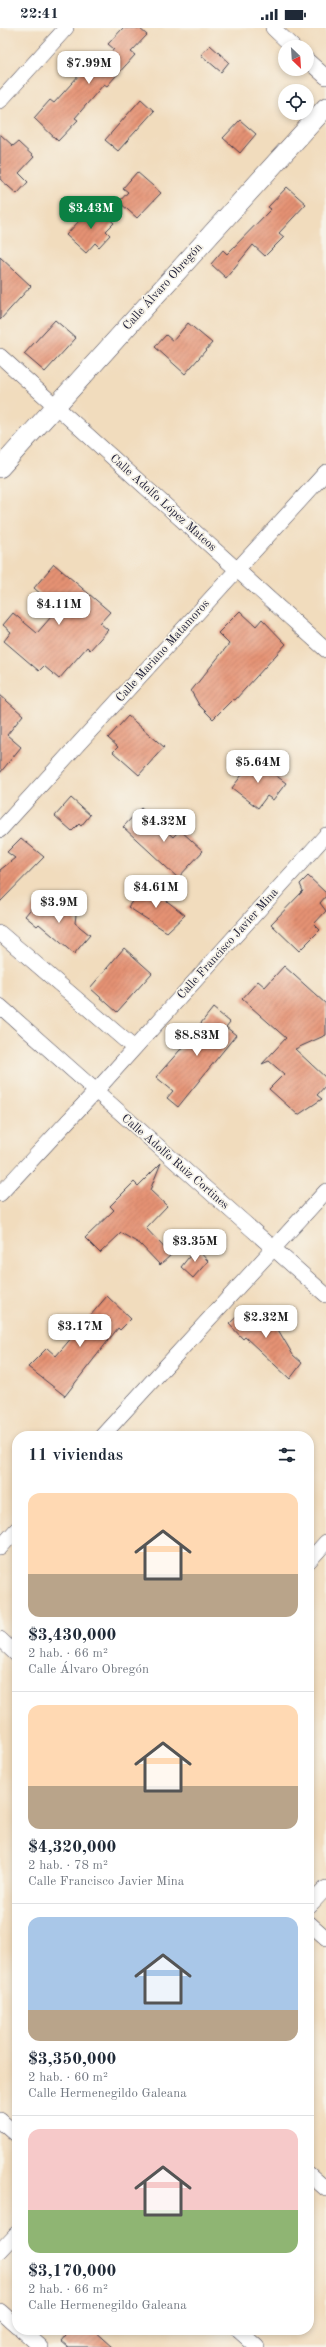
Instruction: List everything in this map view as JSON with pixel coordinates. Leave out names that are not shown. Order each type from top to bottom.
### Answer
[{"type":"street","points":[[0,101],[66,28]]},
{"type":"street","points":[[273,28],[286,40]]},
{"type":"street","points":[[314,66],[326,77]]},
{"type":"street","name":"Calle Álvaro Obregón","points":[[0,468],[326,107]]},
{"type":"street","name":"Calle Adolfo López Mateos","points":[[0,356],[326,650]]},
{"type":"street","name":"Calle Mariano Matamoros","points":[[0,830],[326,472]]},
{"type":"street","name":"Calle Francisco Javier Mina","points":[[0,1194],[95,1092],[326,836]]},
{"type":"street","points":[[0,933],[134,1048]]},
{"type":"street","name":"Calle Adolfo Ruiz Cortines","points":[[0,1006],[95,1092],[326,1295]]},
{"type":"street","points":[[107,1431],[326,1191]]},
{"type":"street","points":[[0,1548],[12,1535]]},
{"type":"street","points":[[314,1555],[326,1542]]},
{"type":"street","points":[[0,1639],[12,1650]]},
{"type":"street","points":[[314,1901],[326,1888]]},
{"type":"street","points":[[314,1927],[326,1938]]},
{"type":"street","points":[[0,2120],[12,2131]]},
{"type":"street","points":[[314,2178],[326,2189]]},
{"type":"street","points":[[0,2251],[12,2238]]},
{"type":"street","points":[[0,2311],[12,2322]]},
{"type":"street","points":[[28,2335],[41,2347]]},
{"type":"street","points":[[244,2335],[257,2347]]},
{"type":"building","points":[[123,28],[139,28],[147,35],[131,52],[135,55],[107,86],[104,84],[75,118],[78,120],[58,141],[34,118],[50,100],[54,103],[89,64],[95,70],[114,49],[108,44]]},
{"type":"building","points":[[210,45],[229,62],[221,72],[201,55]]},
{"type":"building","points":[[141,99],[154,111],[118,151],[105,140]]},
{"type":"building","points":[[240,120],[256,134],[240,153],[223,138]]},
{"type":"building","points":[[0,134],[13,146],[18,142],[34,157],[19,173],[28,182],[17,194],[0,179]]},
{"type":"building","points":[[137,172],[161,193],[137,218],[119,202],[128,192],[123,188]]},
{"type":"building","points":[[287,187],[306,204],[279,233],[284,237],[265,256],[253,245],[226,278],[211,264],[223,250],[227,254],[271,209],[268,207]]},
{"type":"building","points":[[94,205],[114,223],[106,231],[110,235],[99,247],[95,243],[86,253],[66,235]]},
{"type":"building","points":[[0,257],[31,286],[0,320]]},
{"type":"building","points":[[55,320],[76,338],[45,372],[24,354]]},
{"type":"building","points":[[188,323],[212,343],[185,374],[155,347],[166,335],[173,341]]},
{"type":"building","points":[[54,564],[110,612],[100,623],[108,630],[90,650],[87,647],[59,679],[44,666],[39,671],[4,641],[11,632],[3,625],[13,613],[37,633],[58,609],[34,588]]},
{"type":"building","points":[[240,611],[256,626],[262,619],[286,644],[235,700],[233,699],[213,719],[199,705],[191,691],[229,644],[218,633]]},
{"type":"building","points":[[0,695],[23,715],[7,735],[21,747],[0,773]]},
{"type":"building","points":[[128,716],[164,747],[139,775],[113,752],[118,747],[108,738]]},
{"type":"building","points":[[254,759],[286,783],[273,800],[267,796],[258,808],[232,788]]},
{"type":"building","points":[[71,798],[90,815],[81,826],[79,824],[72,831],[55,816]]},
{"type":"building","points":[[141,808],[173,837],[180,830],[203,851],[178,878],[123,827]]},
{"type":"building","points":[[21,838],[44,857],[0,902],[0,870],[15,858],[7,852]]},
{"type":"building","points":[[308,876],[326,893],[326,896],[320,903],[326,911],[314,924],[320,930],[299,951],[271,924],[303,891],[300,884]]},
{"type":"building","points":[[145,884],[185,915],[167,932],[128,907]]},
{"type":"building","points":[[38,900],[46,907],[52,900],[65,911],[68,908],[76,915],[75,923],[90,935],[74,954],[39,924],[37,926],[25,916]]},
{"type":"building","points":[[124,948],[152,973],[117,1012],[90,988]]},
{"type":"building","points":[[284,966],[326,1004],[326,1035],[295,1049],[326,1078],[326,1085],[317,1095],[322,1099],[298,1115],[269,1089],[284,1074],[269,1061],[262,1064],[286,1038],[242,999],[258,981],[265,987]]},
{"type":"building","points":[[213,1008],[230,1022],[226,1027],[236,1035],[178,1107],[167,1098],[173,1091],[156,1077],[180,1050],[205,1035],[197,1028]]},
{"type":"building","points":[[161,1163],[150,1190],[167,1206],[146,1228],[171,1255],[160,1265],[140,1244],[121,1233],[100,1253],[85,1238],[114,1210],[110,1206],[134,1182],[138,1186]]},
{"type":"building","points":[[196,1248],[208,1261],[193,1278],[181,1267]]},
{"type":"building","points":[[107,1296],[131,1319],[120,1330],[118,1328],[65,1396],[28,1367],[47,1348],[56,1356]]},
{"type":"building","points":[[248,1306],[254,1313],[260,1307],[273,1321],[293,1355],[302,1363],[290,1379],[245,1337],[243,1339],[229,1324]]},
{"type":"building","points":[[66,2335],[100,2335],[113,2347],[68,2347],[61,2341]]}]
